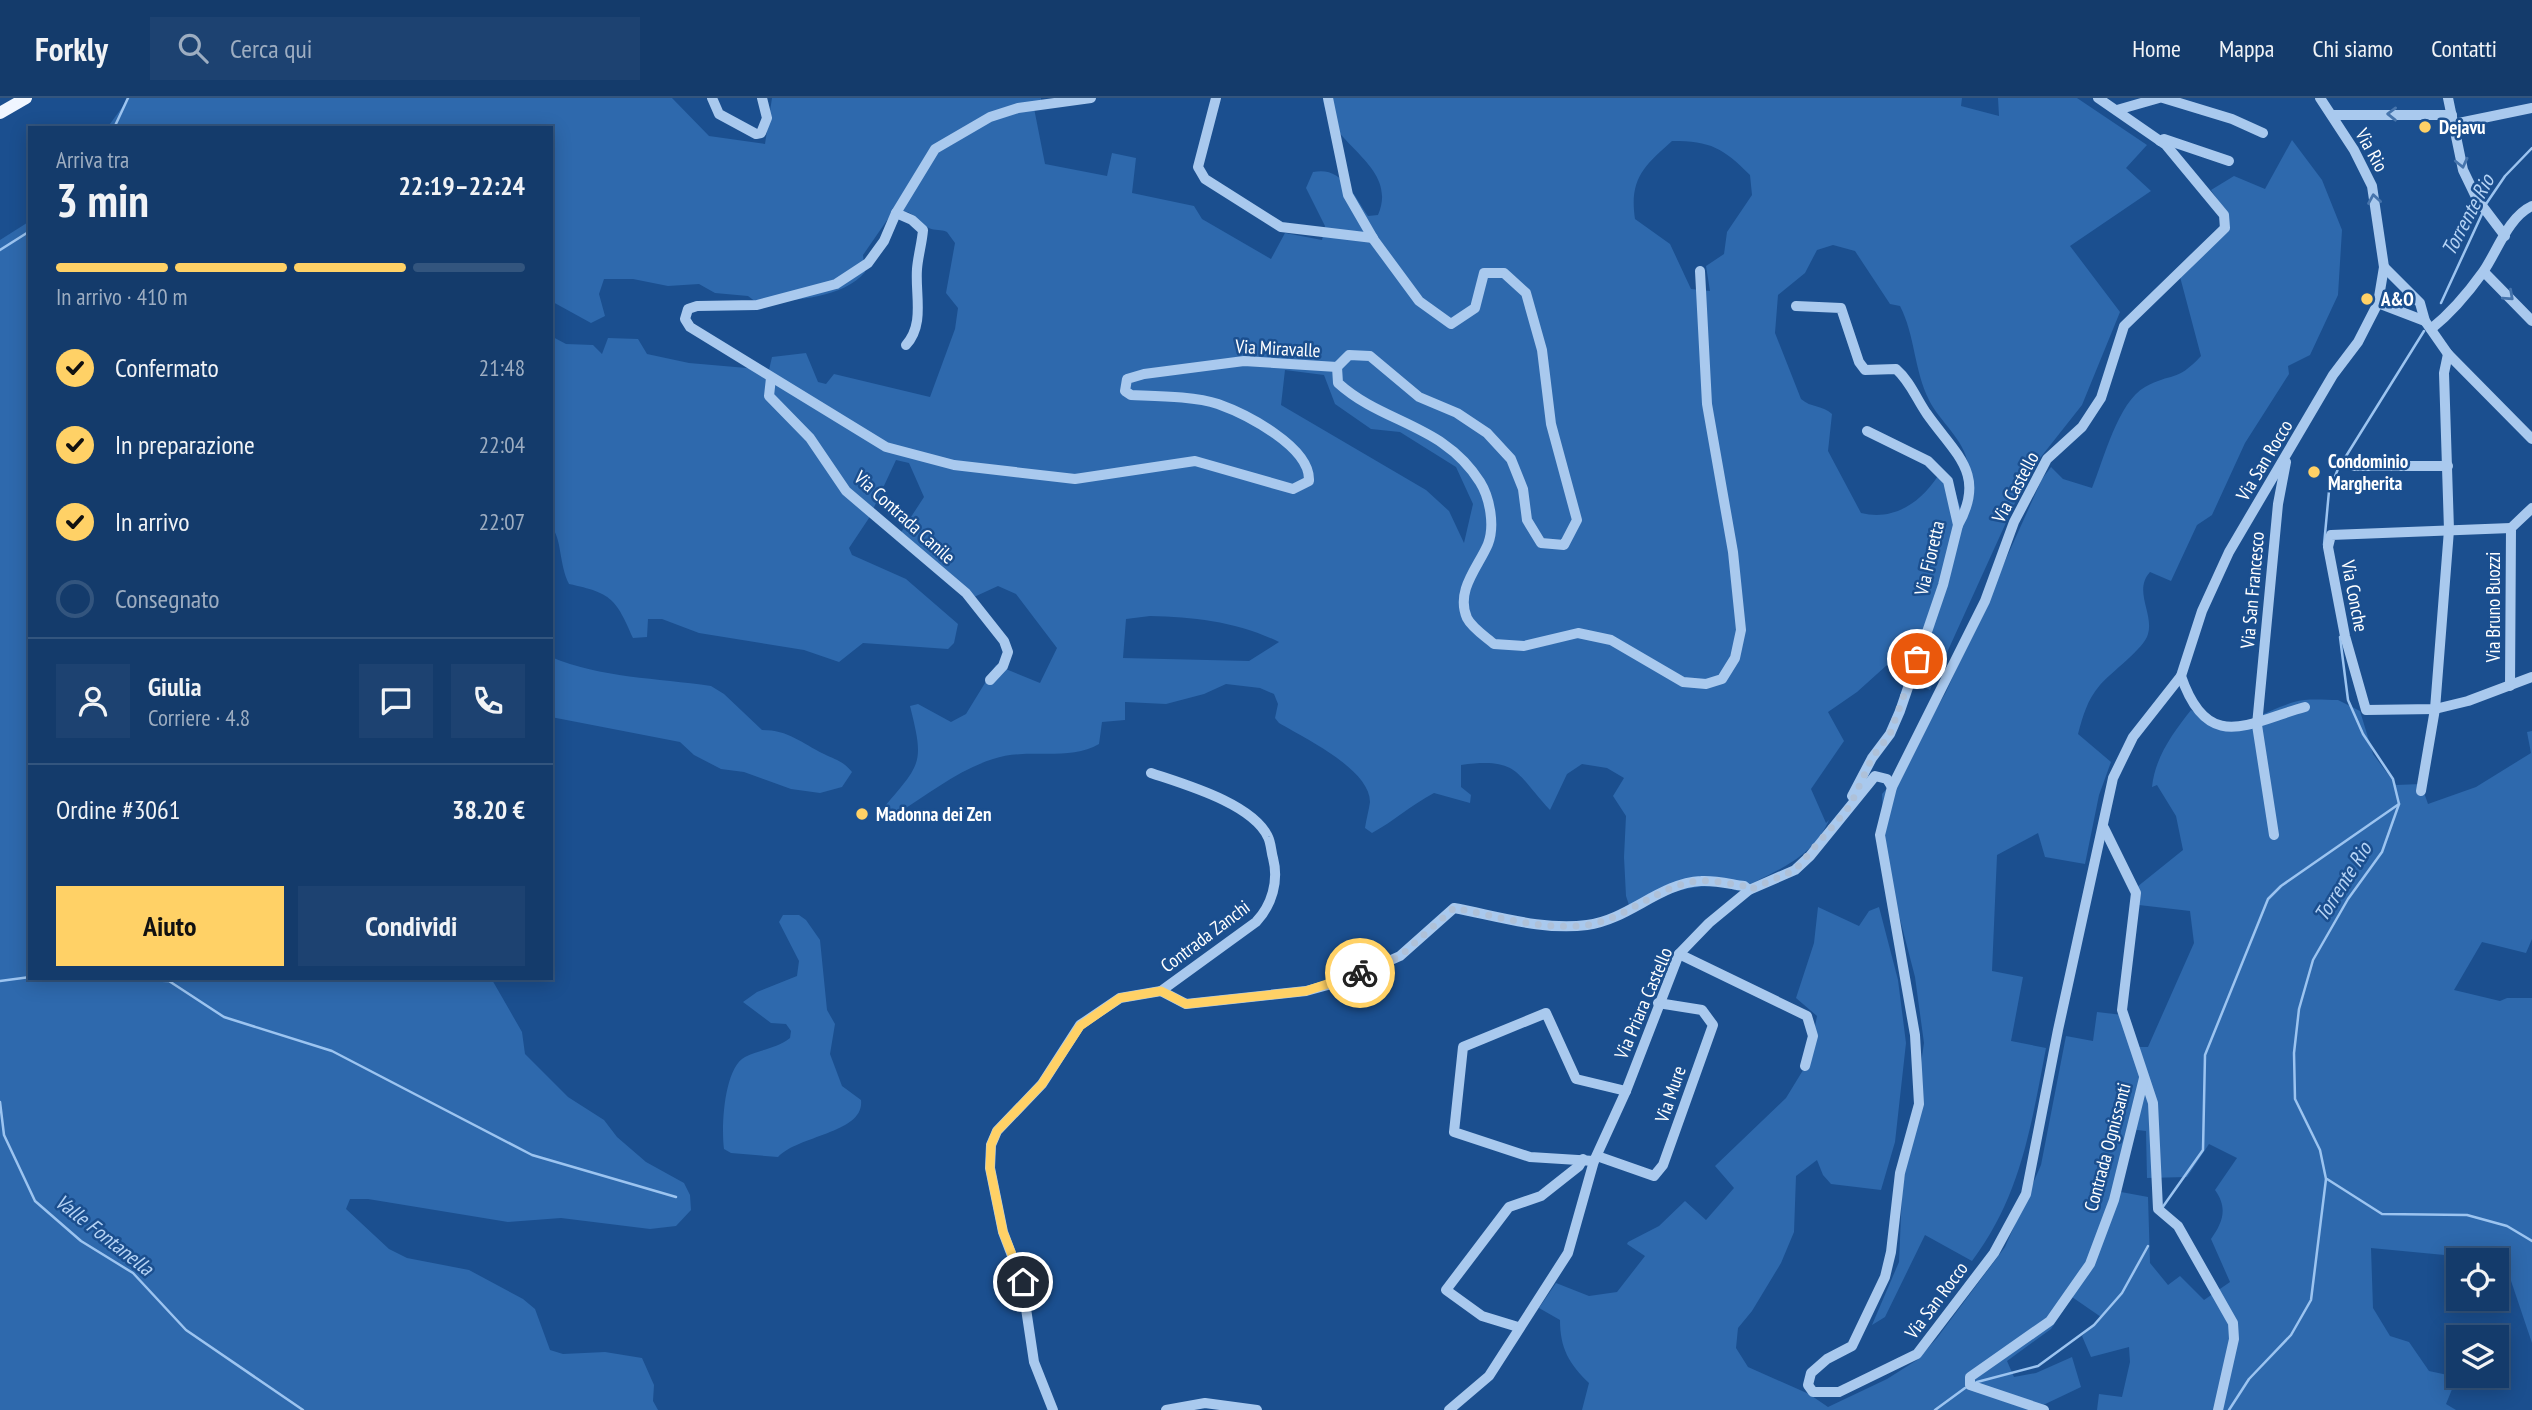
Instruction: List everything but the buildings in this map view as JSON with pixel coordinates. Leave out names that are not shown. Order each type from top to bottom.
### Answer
[{"type":"main road","points":[[0,113],[26,98]]},
{"type":"street","points":[[712,98],[719,114],[756,134],[761,133],[767,118],[762,98]]},
{"type":"street","points":[[906,345],[912,338],[919,313],[918,264],[923,230],[912,219],[896,213],[935,149],[990,117],[1018,108],[1091,98]]},
{"type":"street","points":[[1216,98],[1198,167],[1205,179],[1281,227],[1373,239]]},
{"type":"street","points":[[1328,98],[1348,195],[1373,239],[1419,301],[1451,324],[1475,307],[1484,274],[1504,273],[1526,293],[1542,350],[1551,424],[1577,520],[1564,545],[1541,543],[1527,520],[1523,489],[1511,459],[1487,433],[1457,413],[1419,397],[1370,356],[1349,355],[1337,368]]},
{"type":"street","name":"Via Castello","points":[[2102,101],[2141,98]]},
{"type":"street","points":[[2117,110],[2161,98],[2232,119],[2263,133]]},
{"type":"street","name":"Via Rio","points":[[2320,98],[2372,186],[2384,267]]},
{"type":"street","points":[[2448,98],[2463,170],[2477,199],[2505,236]]},
{"type":"street","name":"Via Castello","points":[[1892,787],[1985,601],[2014,522],[2046,459],[2082,427],[2101,398],[2124,326],[2225,228],[2224,215],[2160,141],[2102,101]]},
{"type":"street","points":[[2332,115],[2453,119],[2532,108]]},
{"type":"street","name":"Via Castello","points":[[2160,141],[2164,139],[2229,162]]},
{"type":"street","points":[[2428,325],[2450,313],[2484,272],[2525,209],[2532,206]]},
{"type":"street","name":"Via Miravalle","points":[[896,213],[884,241],[868,263],[836,284],[757,305],[698,306],[684,313],[690,327],[771,378],[797,390],[822,411],[886,447],[954,465],[1075,479],[1195,461],[1293,489],[1309,481],[1310,471],[1292,446],[1258,423],[1216,403],[1130,395],[1125,391],[1125,383],[1128,379],[1144,374],[1244,361],[1337,368],[1338,383],[1352,396],[1406,421],[1462,455],[1482,485],[1491,515],[1488,543],[1468,580],[1465,603],[1467,619],[1494,644],[1524,646],[1578,633],[1611,640],[1683,681],[1706,684],[1722,679],[1735,658],[1741,630],[1733,552],[1707,404],[1700,271]]},
{"type":"street","points":[[2384,267],[2420,303],[2428,325],[2448,354],[2532,439]]},
{"type":"street","name":"Via San Rocco","points":[[1892,787],[1881,826],[1880,843],[1915,1035],[1919,1104],[1900,1174],[1891,1252],[1885,1277],[1852,1346],[1827,1359],[1811,1373],[1808,1385],[1814,1392],[1839,1392],[1917,1354],[1994,1253],[2026,1194],[2058,1030],[2113,778],[2133,737],[2180,676],[2228,552],[2333,375],[2358,342],[2378,303],[2384,267]]},
{"type":"street","points":[[2484,272],[2532,321]]},
{"type":"street","points":[[2381,286],[2402,284]]},
{"type":"street","points":[[2378,303],[2428,325]]},
{"type":"street","points":[[1796,306],[1841,308],[1858,362],[1865,370],[1896,369],[1902,375],[1927,415],[1965,461],[1971,503],[1958,525]]},
{"type":"street","points":[[2421,791],[2435,709],[2449,530],[2444,373],[2448,354]]},
{"type":"street","name":"Via Contrada Canile","points":[[771,378],[769,396],[810,438],[846,491],[966,593],[1004,640],[1008,652],[1003,666],[990,680]]},
{"type":"street","name":"Via Fioretta","points":[[1850,806],[1872,758],[1890,734],[1900,711],[1943,585],[1958,525],[1948,481],[1928,461],[1867,431]]},
{"type":"street","name":"Via San Francesco","points":[[2274,835],[2257,724],[2278,504],[2285,460]]},
{"type":"street","points":[[2354,466],[2448,466]]},
{"type":"street","name":"Via Bruno Buozzi","points":[[2449,530],[2511,528],[2532,508]]},
{"type":"street","name":"Via Bruno Buozzi","points":[[2510,686],[2511,528]]},
{"type":"street","name":"Via Conche","points":[[2435,709],[2366,710],[2345,636],[2328,547],[2331,535],[2449,530]]},
{"type":"street","points":[[2180,676],[2190,701],[2203,716],[2225,727],[2257,724],[2305,706]]},
{"type":"street","points":[[2435,709],[2532,677]]},
{"type":"street","name":"Contrada Zanchi","points":[[1151,774],[1217,795],[1245,813],[1267,835],[1277,871],[1269,908],[1256,922],[1161,991]]},
{"type":"street","name":"Via Priara Castello","points":[[1449,1410],[1489,1376],[1568,1253],[1591,1159],[1626,1091],[1679,954],[1709,923],[1749,890],[1795,870],[1875,776],[1887,779],[1892,787]]},
{"type":"street","points":[[2104,828],[2136,893],[2122,1010],[2153,1103],[2158,1209],[2178,1226],[2233,1323],[2234,1339],[2218,1410]]},
{"type":"street","points":[[1053,1410],[1034,1362],[1023,1282],[1003,1232],[990,1168],[990,1150],[997,1131],[1042,1084],[1080,1026],[1120,998],[1161,991],[1186,1004],[1306,991],[1346,980],[1400,956],[1454,908],[1556,926],[1589,925],[1617,915],[1677,886],[1702,881],[1744,886],[1749,890]]},
{"type":"street","points":[[1679,954],[1807,1016],[1813,1036],[1805,1066]]},
{"type":"street","name":"Via Mure","points":[[1591,1159],[1654,1175],[1663,1165],[1713,1025],[1702,1010],[1658,1003]]},
{"type":"street","points":[[1591,1159],[1530,1157],[1454,1132],[1463,1046],[1546,1013],[1576,1079],[1626,1091]]},
{"type":"street","name":"Contrada Ognissanti","points":[[2044,1410],[1970,1385],[1970,1377],[2050,1321],[2090,1264],[2114,1200],[2144,1078]]},
{"type":"street","name":"Via Priara Castello","points":[[1518,1327],[1482,1315],[1446,1290],[1509,1207],[1541,1196],[1591,1159]]},
{"type":"street","points":[[1166,1410],[1204,1406],[1257,1410]]},
{"type":"shaded area","points":[[129,98],[672,98],[709,136],[765,144],[772,98],[1041,98],[1041,102],[1033,103],[1045,164],[1107,176],[1112,153],[1136,158],[1132,193],[1194,206],[1202,219],[1271,259],[1285,233],[1322,240],[1325,226],[1306,188],[1313,172],[1323,171],[1339,177],[1368,216],[1378,215],[1382,197],[1379,182],[1371,168],[1336,129],[1327,114],[1323,98],[1962,98],[1961,106],[1999,116],[1998,98],[2077,98],[2147,145],[2126,168],[2151,191],[2070,246],[2120,312],[2082,405],[2029,472],[1930,690],[1887,665],[1857,692],[1828,712],[1844,741],[1811,789],[1826,823],[1829,820],[1822,834],[1802,855],[1738,891],[1724,887],[1697,887],[1670,893],[1630,908],[1626,896],[1624,857],[1626,816],[1613,796],[1624,778],[1607,768],[1582,764],[1567,774],[1550,810],[1515,771],[1506,766],[1480,763],[1461,765],[1461,787],[1471,795],[1470,803],[1434,793],[1372,833],[1365,828],[1370,802],[1367,790],[1359,778],[1334,756],[1279,723],[1275,718],[1278,704],[1274,694],[1260,688],[1226,684],[1204,694],[1166,704],[1125,702],[1125,720],[1102,722],[1099,744],[1075,752],[1020,754],[993,759],[956,776],[898,813],[885,806],[917,761],[917,739],[910,706],[918,704],[951,722],[966,714],[996,665],[1040,683],[1057,648],[1016,594],[998,586],[974,597],[896,540],[924,497],[909,463],[896,460],[869,518],[849,548],[852,555],[906,579],[958,624],[954,643],[948,649],[863,643],[839,662],[804,650],[699,633],[662,619],[648,619],[647,637],[633,638],[622,614],[611,600],[595,591],[569,584],[553,528],[553,337],[566,344],[593,345],[602,354],[608,338],[638,339],[647,354],[689,363],[769,370],[772,357],[806,353],[818,382],[826,384],[834,374],[930,397],[955,329],[958,308],[946,293],[955,243],[947,232],[929,228],[910,213],[899,211],[892,213],[863,255],[865,272],[855,281],[830,293],[800,299],[756,302],[748,296],[715,293],[699,284],[668,286],[633,279],[604,279],[599,294],[605,316],[591,323],[553,302],[553,126],[108,126]],"holes":[[[1672,141],[1716,148],[1732,158],[1750,175],[1752,195],[1727,232],[1724,254],[1706,266],[1710,291],[1691,289],[1670,244],[1635,219],[1634,193],[1641,174]],[[1833,245],[1855,251],[1890,304],[1900,306],[1909,329],[1924,389],[1966,456],[1968,477],[1962,514],[1951,478],[1938,476],[1923,494],[1905,508],[1884,514],[1861,513],[1828,451],[1832,414],[1801,399],[1775,333],[1778,295],[1805,273],[1817,250]],[[1285,370],[1324,375],[1335,404],[1371,429],[1400,432],[1456,467],[1473,504],[1464,543],[1449,511],[1426,490],[1281,405]],[[1150,616],[1200,619],[1232,625],[1279,642],[1249,661],[1123,658],[1126,619]]]},
{"type":"shaded area","points":[[2292,140],[2322,180],[2342,230],[2338,295],[2310,355],[2288,366],[2289,374],[2245,443],[2212,515],[2197,525],[2171,581],[2150,572],[2145,579],[2143,594],[2148,634],[2134,653],[2100,685],[2089,702],[2078,734],[2111,762],[2099,795],[2085,864],[2045,857],[2038,833],[1997,855],[1992,971],[2023,977],[2011,1041],[2046,1048],[2029,1133],[2013,1186],[2002,1211],[1972,1261],[1925,1235],[1885,1317],[1872,1325],[1899,1262],[1902,1193],[1924,1043],[1915,977],[1885,861],[1882,794],[1898,776],[1946,692],[2042,479],[2051,467],[2063,479],[2092,488],[2120,418],[2135,394],[2154,382],[2186,370],[2201,356],[2179,273],[2219,238],[2221,205],[2211,190],[2234,176],[2265,189]]},
{"type":"shaded area","points":[[28,222],[28,980],[492,980],[522,1032],[525,1054],[568,1097],[604,1120],[617,1137],[646,1162],[684,1183],[690,1195],[691,1210],[676,1226],[650,1229],[561,1218],[508,1222],[368,1199],[350,1199],[346,1209],[389,1249],[407,1258],[469,1270],[523,1299],[535,1309],[550,1350],[563,1354],[605,1352],[642,1358],[654,1385],[653,1401],[658,1410],[0,1410],[0,240]]},
{"type":"shaded area","points":[[553,658],[609,673],[711,686],[724,694],[762,730],[780,732],[794,738],[846,765],[852,772],[842,787],[820,793],[791,789],[744,772],[721,769],[694,755],[680,742],[553,717]]},
{"type":"shaded area","points":[[2338,700],[2360,711],[2373,754],[2396,785],[2421,784],[2428,804],[2476,787],[2531,753],[2527,732],[2532,731],[2532,939],[2526,953],[2482,942],[2454,990],[2500,1001],[2507,998],[2532,998],[2532,1343],[2509,1275],[2509,1248],[2446,1248],[2446,1255],[2371,1248],[2373,1308],[2390,1336],[2409,1342],[2429,1371],[2446,1375],[2446,1388],[2453,1388],[2446,1404],[2456,1410],[2097,1410],[2099,1394],[2122,1397],[2130,1362],[2129,1347],[2091,1357],[2082,1336],[2101,1317],[2072,1297],[2051,1329],[2007,1361],[2014,1377],[2036,1373],[2072,1357],[2081,1387],[2039,1407],[2040,1410],[1582,1410],[1589,1383],[1567,1355],[1560,1320],[1539,1308],[1556,1283],[1589,1296],[1617,1292],[1645,1256],[1627,1244],[1628,1242],[1659,1226],[1685,1201],[1706,1220],[1734,1188],[1715,1166],[1786,1098],[1808,1062],[1817,1016],[1796,998],[1814,943],[1818,907],[1859,926],[1869,911],[1879,907],[1898,980],[1906,1043],[1895,1142],[1881,1190],[1831,1184],[1823,1175],[1817,1160],[1796,1176],[1794,1232],[1781,1263],[1752,1311],[1738,1328],[1736,1348],[1748,1367],[1809,1394],[1828,1407],[1887,1379],[1917,1360],[1937,1338],[2005,1247],[2041,1165],[2066,1036],[2093,1041],[2097,1012],[2123,1015],[2134,1047],[2148,1047],[2194,943],[2190,911],[2139,905],[2132,891],[2183,850],[2176,816],[2157,785],[2152,787],[2166,746],[2191,710],[2219,723],[2231,723],[2242,722],[2299,701]],"holes":[[[2129,1129],[2146,1131],[2147,1178],[2187,1177],[2209,1144],[2237,1158],[2215,1190],[2223,1209],[2219,1227],[2211,1239],[2230,1282],[2204,1300],[2180,1276],[2168,1285],[2150,1263],[2148,1197],[2121,1192]]]},
{"type":"shaded area","points":[[783,915],[799,915],[806,920],[820,940],[827,1010],[835,1024],[830,1054],[842,1086],[861,1100],[859,1111],[853,1120],[842,1127],[800,1143],[778,1157],[731,1153],[724,1149],[723,1127],[732,1073],[745,1057],[790,1038],[791,1031],[786,1024],[771,1023],[743,1002],[757,992],[797,976],[799,961],[779,922]]},
{"type":"waterway","points":[[115,126],[128,98]]},
{"type":"waterway","name":"Torrente Rio","points":[[2486,204],[2505,176],[2532,148]]},
{"type":"waterway","name":"Torrente Rio","points":[[2441,303],[2482,214]]},
{"type":"waterway","points":[[0,250],[28,232]]},
{"type":"waterway","name":"Torrente Rio","points":[[2324,545],[2329,491],[2338,469],[2424,331]]},
{"type":"waterway","name":"Torrente Rio","points":[[2229,1410],[2249,1379],[2291,1335],[2311,1300],[2326,1179],[2320,1150],[2295,1099],[2294,1053],[2299,1009],[2313,960],[2348,899],[2382,852],[2399,804],[2393,779],[2363,734],[2348,700],[2340,637]]},
{"type":"waterway","points":[[2162,1208],[2203,1150],[2205,1055],[2268,899],[2281,886],[2399,804]]},
{"type":"waterway","points":[[0,981],[28,977]]},
{"type":"waterway","points":[[143,980],[169,981],[224,1017],[332,1051],[532,1155],[676,1197]]},
{"type":"waterway","name":"Valle Fontanella","points":[[0,1102],[4,1135],[35,1201],[81,1241],[133,1273],[186,1330],[303,1410]]},
{"type":"waterway","points":[[2327,1179],[2382,1214],[2467,1215],[2507,1226],[2532,1241]]},
{"type":"waterway","points":[[1977,1382],[2038,1366],[2094,1325],[2122,1293],[2148,1246]]},
{"type":"waterway","points":[[1935,1410],[1965,1388]]},
{"type":"way so far","points":[[1360,973],[1400,956],[1454,908],[1556,926],[1589,925],[1617,915],[1677,886],[1702,881],[1744,886],[1749,890],[1795,870],[1810,856],[1850,806],[1872,758],[1890,734],[1917,659]]},
{"type":"place","name":"Dejavu","points":[[2425,127]]},
{"type":"place","name":"A&O","points":[[2367,299]]},
{"type":"place","name":"Condominio Margherita","points":[[2314,472]]},
{"type":"place","name":"Madonna dei Zen","points":[[862,814]]},
{"type":"route","points":[[1023,1282],[1003,1232],[990,1168],[991,1145],[997,1131],[1042,1084],[1080,1026],[1120,998],[1161,991],[1186,1004],[1306,991],[1346,980],[1360,973]]}]
